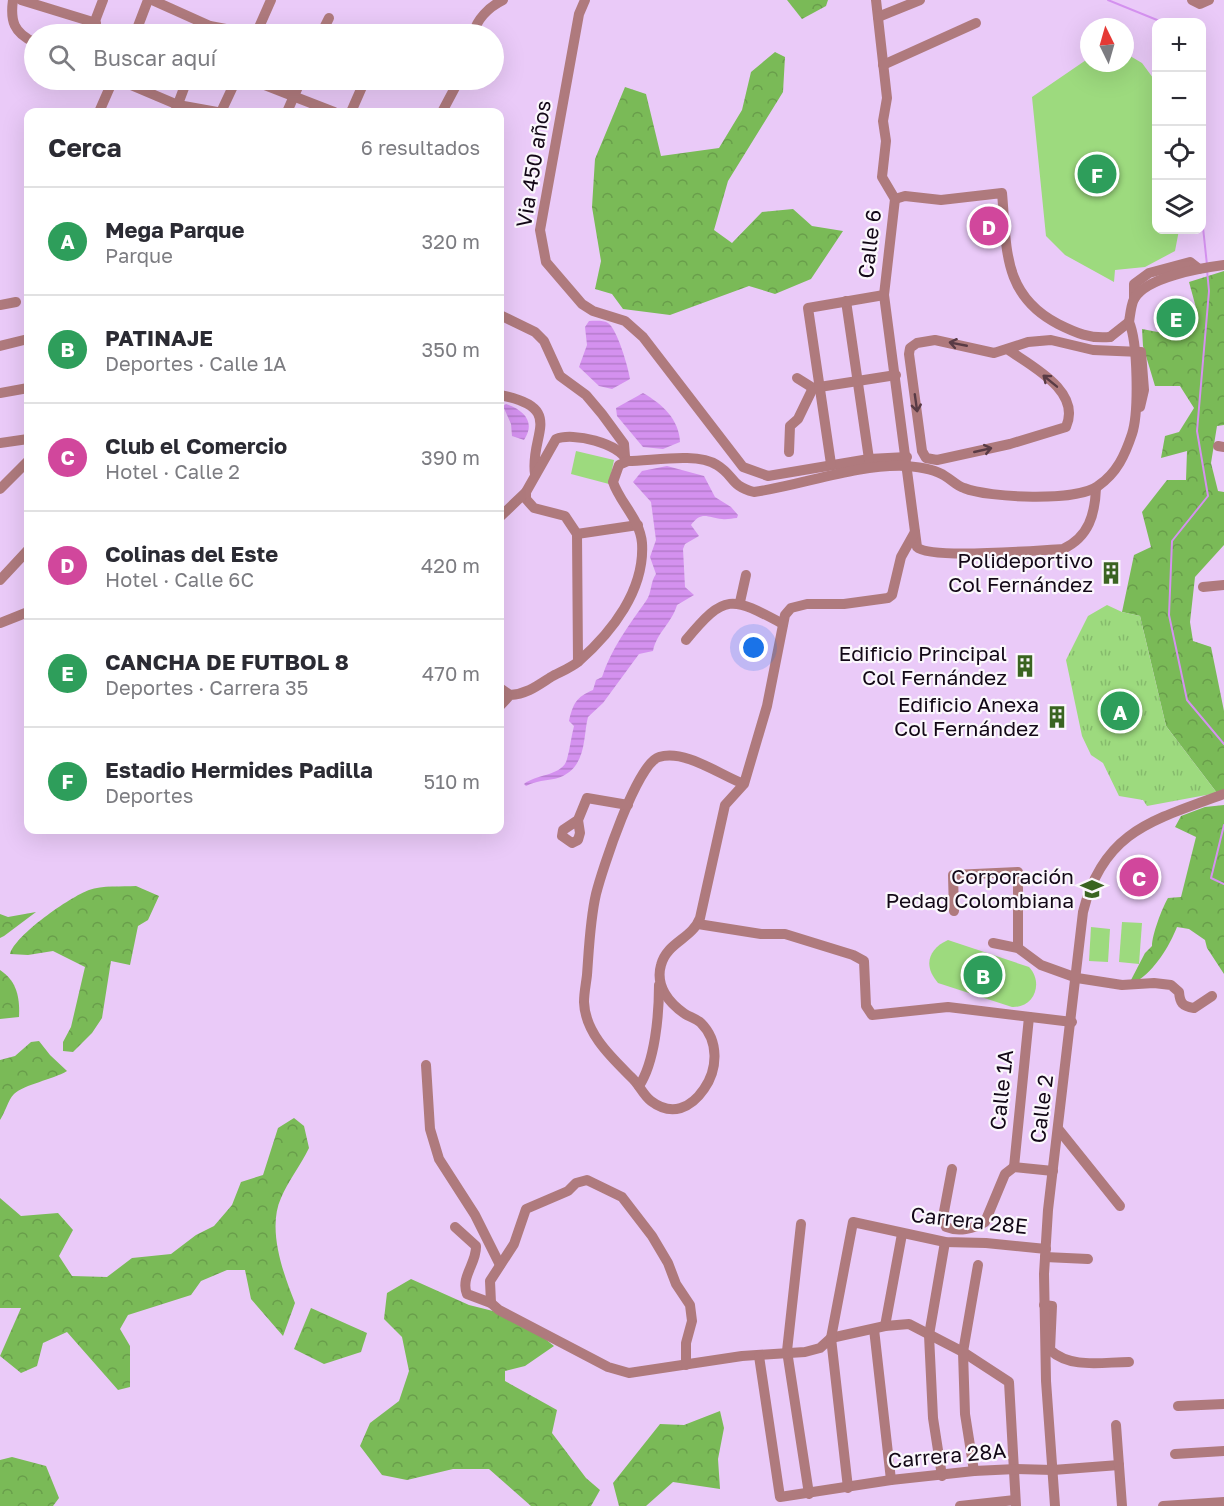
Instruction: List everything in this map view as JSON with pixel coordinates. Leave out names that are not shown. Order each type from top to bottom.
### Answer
[{"type":"street","points":[[13,0],[11,15],[13,25],[24,36]]},
{"type":"street","points":[[21,0],[96,23],[103,0]]},
{"type":"street","points":[[139,24],[150,0],[196,24]]},
{"type":"street","points":[[259,24],[271,0]]},
{"type":"street","points":[[478,24],[493,5],[503,0]]},
{"type":"street","name":"Via 450 años","points":[[585,0],[579,14],[540,230],[546,262],[582,304],[593,311],[625,321],[643,337],[743,467],[760,474],[776,475],[831,464]]},
{"type":"street","points":[[876,0],[886,98],[883,122],[886,141],[882,177],[896,199],[905,196],[940,200],[1002,192],[1012,276],[1029,306],[1039,314],[1092,338],[1110,337],[1129,322]]},
{"type":"street","points":[[878,17],[920,0]]},
{"type":"street","points":[[326,24],[329,18]]},
{"type":"street","points":[[883,65],[976,23]]},
{"type":"street","points":[[101,108],[109,90]]},
{"type":"street","points":[[139,90],[175,108]]},
{"type":"street","points":[[177,108],[184,90]]},
{"type":"street","points":[[221,108],[231,90]]},
{"type":"street","points":[[280,90],[325,108]]},
{"type":"street","points":[[289,108],[296,90]]},
{"type":"street","points":[[353,108],[361,90]]},
{"type":"street","points":[[443,108],[453,90]]},
{"type":"street","name":"Calle 6","points":[[896,199],[884,295],[908,462],[915,532]]},
{"type":"street","points":[[1135,351],[1135,336],[1129,322],[1134,299],[1134,284],[1149,273],[1190,262],[1210,267]]},
{"type":"street","points":[[884,295],[808,308],[817,387],[831,464],[869,459],[908,462],[932,470],[963,488],[983,493],[1034,497],[1096,488],[1113,474],[1126,452],[1136,424],[1144,390],[1141,352],[1093,350],[1051,340],[1020,344],[994,353],[935,340],[917,343],[910,348],[922,451],[926,458],[936,460],[999,446],[1066,427],[1069,420],[1066,396],[1054,383],[1007,349]]},
{"type":"street","points":[[846,301],[869,459]]},
{"type":"street","points":[[0,304],[16,302]]},
{"type":"street","points":[[504,317],[535,332],[544,341],[560,376],[586,394],[607,419],[624,444],[626,459]]},
{"type":"street","points":[[1110,337],[1111,349]]},
{"type":"street","points":[[0,346],[24,340]]},
{"type":"street","points":[[1020,344],[1022,360]]},
{"type":"street","points":[[797,378],[817,387],[896,375]]},
{"type":"street","points":[[789,452],[790,426],[798,418],[817,387]]},
{"type":"street","points":[[0,393],[24,389]]},
{"type":"street","points":[[504,396],[528,405],[538,416],[541,429],[533,466],[535,477]]},
{"type":"street","points":[[504,509],[526,492],[551,444],[562,437],[582,436],[626,459],[696,458],[709,461],[719,466],[738,488],[754,492],[908,462]]},
{"type":"street","points":[[0,443],[24,440]]},
{"type":"street","points":[[504,691],[510,695],[523,695],[578,662],[615,622],[630,598],[638,576],[642,544],[638,525],[613,482],[619,465],[626,459]]},
{"type":"street","points":[[0,489],[24,465]]},
{"type":"street","points":[[915,532],[917,547],[921,550],[954,554],[1063,549],[1078,540],[1090,523],[1096,488]]},
{"type":"street","points":[[526,492],[528,504],[534,508],[565,516],[577,534],[578,662]]},
{"type":"street","points":[[577,534],[638,525]]},
{"type":"street","points":[[639,1086],[646,1076],[657,1018],[659,975],[664,955],[671,946],[694,930],[698,924],[725,805],[744,784],[766,706],[783,624],[791,608],[799,605],[844,604],[888,598],[892,595],[901,557],[915,532]]},
{"type":"street","points":[[0,580],[24,554]]},
{"type":"street","points":[[740,602],[746,575]]},
{"type":"street","points":[[1203,587],[1224,585]]},
{"type":"street","points":[[686,640],[707,614],[727,603],[740,602],[783,624]]},
{"type":"street","points":[[0,623],[24,614]]},
{"type":"street","points":[[504,702],[510,695]]},
{"type":"street","points":[[659,975],[666,998],[700,1022],[714,1046],[715,1064],[705,1088],[692,1104],[675,1111],[662,1108],[650,1101],[601,1044],[588,1022],[584,1003],[596,895],[628,805],[644,769],[650,762],[663,756],[689,760],[744,784]]},
{"type":"street","name":"Calle 2","points":[[1055,1506],[1046,1311],[1046,1253],[1053,1171],[1083,912],[1090,886],[1106,857],[1118,844],[1149,824],[1224,794]]},
{"type":"street","points":[[578,820],[587,798],[628,805]]},
{"type":"street","points":[[954,911],[953,874],[1018,872],[1018,948]]},
{"type":"street","points":[[698,924],[761,934],[785,934],[853,955],[864,961],[866,1006],[872,1015],[948,1007],[1072,1022]]},
{"type":"street","points":[[993,943],[1018,948],[1041,965],[1077,978],[1122,985],[1154,983],[1171,986],[1179,992],[1180,1002],[1184,1006],[1194,1008],[1212,996]]},
{"type":"street","name":"Calle 1A","points":[[1014,1167],[1029,1017]]},
{"type":"street","points":[[426,1065],[430,1129],[439,1159],[475,1215],[500,1264]]},
{"type":"street","points":[[1059,1130],[1120,1206]]},
{"type":"street","points":[[952,1169],[943,1217],[946,1227],[959,1230],[985,1222],[1005,1174],[1014,1167],[1053,1171]]},
{"type":"street","points":[[491,1303],[490,1281],[521,1231],[526,1209],[568,1191],[576,1183],[587,1180],[622,1197],[652,1236],[668,1263],[676,1284],[690,1305],[692,1321],[686,1343],[686,1365]]},
{"type":"street","name":"Carrera 28E","points":[[831,1338],[853,1222],[945,1242],[986,1243],[1088,1259]]},
{"type":"street","points":[[801,1224],[787,1351],[809,1494]]},
{"type":"street","points":[[455,1227],[476,1246],[476,1254],[464,1287],[467,1294],[491,1303],[499,1310],[583,1351],[608,1367],[629,1373],[787,1351],[805,1352],[819,1348],[831,1338],[909,1324],[963,1352],[1009,1382],[1016,1468],[1015,1503],[960,1506]]},
{"type":"street","points":[[891,1480],[879,1328],[902,1234]]},
{"type":"street","points":[[942,1476],[933,1418],[929,1335],[945,1242]]},
{"type":"street","points":[[974,1471],[965,1414],[963,1352],[978,1265]]},
{"type":"street","points":[[1046,1311],[1050,1350],[1061,1359],[1072,1362],[1129,1362]]},
{"type":"street","points":[[831,1338],[848,1488]]},
{"type":"street","name":"Carrera 28A","points":[[759,1356],[780,1497],[891,1480],[974,1471],[1016,1468],[1053,1470],[1119,1465]]},
{"type":"street","points":[[1178,1406],[1224,1404]]},
{"type":"street","points":[[1116,1425],[1122,1506]]},
{"type":"street","points":[[1175,1454],[1224,1451]]},
{"type":"street","points":[[1163,1506],[1224,1502]]},
{"type":"green space","points":[[787,0],[828,0],[826,6],[802,19]]},
{"type":"green space","points":[[775,52],[785,57],[783,92],[728,181],[714,230],[732,243],[762,212],[793,209],[812,226],[843,231],[811,279],[775,294],[749,286],[670,315],[623,309],[612,294],[595,289],[601,261],[592,207],[595,159],[625,87],[646,94],[661,156],[719,148],[742,110],[751,72]]},
{"type":"green space","points":[[1134,58],[1142,63],[1152,77],[1152,234],[1178,234],[1175,251],[1145,267],[1115,270],[1114,282],[1065,255],[1046,236],[1032,97],[1080,64],[1080,72],[1134,72]]},
{"type":"green space","points":[[1224,271],[1224,425],[1217,426],[1211,463],[1218,491],[1224,492],[1224,545],[1195,577],[1190,622],[1193,641],[1211,647],[1224,711],[1224,790],[1217,793],[1166,726],[1140,616],[1122,612],[1134,555],[1151,547],[1142,512],[1167,480],[1186,480],[1187,451],[1161,458],[1165,436],[1179,432],[1194,408],[1180,386],[1155,386],[1143,346],[1142,329],[1163,333],[1191,326],[1198,315],[1189,282]]},
{"type":"green space","points":[[1188,305],[1192,323],[1164,330],[1160,313]]},
{"type":"green space","points":[[576,451],[614,460],[609,484],[571,474]]},
{"type":"green space","points":[[1107,605],[1122,612],[1140,616],[1166,726],[1217,793],[1147,806],[1143,800],[1119,796],[1103,763],[1091,755],[1082,736],[1066,660],[1088,616]]},
{"type":"green space","points":[[1224,805],[1224,974],[1207,948],[1205,940],[1189,929],[1177,927],[1166,950],[1155,965],[1136,982],[1131,980],[1145,953],[1152,946],[1158,922],[1168,898],[1181,897],[1196,837],[1175,827],[1181,816],[1205,807]]},
{"type":"green space","points":[[136,886],[159,896],[148,920],[138,926],[130,965],[111,961],[102,1018],[92,1033],[73,1052],[63,1051],[63,1042],[71,1027],[85,967],[53,951],[28,955],[10,954],[14,946],[32,927],[80,894],[100,887]]},
{"type":"green space","points":[[36,912],[0,938],[0,914],[8,917]]},
{"type":"green space","points":[[1122,922],[1142,923],[1139,964],[1119,962]]},
{"type":"green space","points":[[1091,927],[1110,929],[1108,962],[1089,961]]},
{"type":"green space","points":[[948,940],[1029,967],[1036,980],[1031,999],[1020,1006],[1012,1007],[938,983],[930,970],[930,959],[936,948]]},
{"type":"green space","points":[[0,970],[14,985],[19,1003],[19,1017],[0,1019]]},
{"type":"green space","points":[[39,1041],[67,1071],[25,1087],[14,1094],[0,1120],[0,1060],[15,1056],[31,1042]]},
{"type":"green space","points":[[294,1118],[304,1126],[309,1148],[284,1192],[277,1210],[278,1251],[295,1303],[283,1336],[251,1299],[245,1270],[227,1270],[201,1281],[191,1295],[128,1315],[120,1329],[130,1346],[130,1387],[118,1390],[67,1332],[43,1343],[37,1366],[21,1373],[0,1356],[21,1308],[0,1308],[0,1198],[21,1216],[58,1213],[73,1230],[59,1256],[72,1276],[107,1277],[132,1258],[171,1254],[196,1235],[214,1226],[232,1205],[241,1182],[263,1175],[278,1128]]},
{"type":"green space","points":[[411,1279],[469,1305],[493,1311],[539,1334],[554,1346],[525,1366],[505,1371],[505,1381],[557,1410],[552,1433],[586,1478],[600,1490],[591,1506],[531,1506],[489,1469],[453,1469],[407,1480],[382,1475],[360,1446],[370,1423],[399,1401],[409,1371],[402,1337],[384,1319],[387,1293]]},
{"type":"green space","points":[[311,1308],[367,1333],[361,1352],[324,1364],[294,1349]]},
{"type":"green space","points":[[720,1411],[724,1428],[718,1459],[720,1489],[673,1482],[646,1506],[619,1506],[613,1483],[660,1424],[684,1425]]},
{"type":"green space","points":[[12,1457],[46,1466],[59,1498],[53,1506],[0,1506],[0,1460]]},
{"type":"shaded area","points":[[589,321],[608,323],[622,348],[630,379],[612,389],[599,386],[579,367],[587,345],[585,327]]},
{"type":"shaded area","points":[[643,393],[657,402],[673,419],[680,442],[663,449],[643,447],[617,416],[616,408]]},
{"type":"shaded area","points":[[506,404],[518,410],[526,418],[529,428],[524,440],[512,436],[511,424],[504,405]]},
{"type":"shaded area","points":[[667,466],[704,476],[715,497],[731,507],[738,515],[737,518],[702,516],[691,525],[699,536],[685,544],[683,549],[685,587],[694,595],[677,605],[653,651],[639,654],[603,703],[588,717],[583,749],[571,771],[559,778],[526,786],[524,784],[529,781],[555,772],[564,765],[574,726],[569,721],[574,706],[579,698],[593,690],[596,680],[602,677],[615,647],[648,598],[656,574],[650,557],[656,540],[651,502],[633,482],[642,471]]},
{"type":"waterway","points":[[1108,0],[1152,18]]},
{"type":"waterway","points":[[1204,234],[1207,265]]},
{"type":"waterway","points":[[1207,270],[1209,291],[1197,431],[1208,496],[1172,541],[1169,615],[1187,700],[1224,744]]},
{"type":"waterway","points":[[1224,825],[1211,878],[1224,884]]},
{"type":"place","name":"Estadio Hermides Padilla","points":[[1097,174]]},
{"type":"place","name":"Colinas del Este","points":[[989,226]]},
{"type":"place","name":"CANCHA DE FUTBOL 8","points":[[1176,318]]},
{"type":"place","name":"Polideportivo Col Fernández","points":[[1111,573]]},
{"type":"place","name":"Edificio Principal Col Fernández","points":[[1025,666]]},
{"type":"place","name":"Mega Parque","points":[[1120,711]]},
{"type":"place","name":"Edificio Anexa Col Fernández","points":[[1057,717]]},
{"type":"place","name":"Club el Comercio","points":[[1139,877]]},
{"type":"place","name":"Corporación Pedag Colombiana","points":[[1092,889]]},
{"type":"place","name":"PATINAJE","points":[[983,975]]}]
